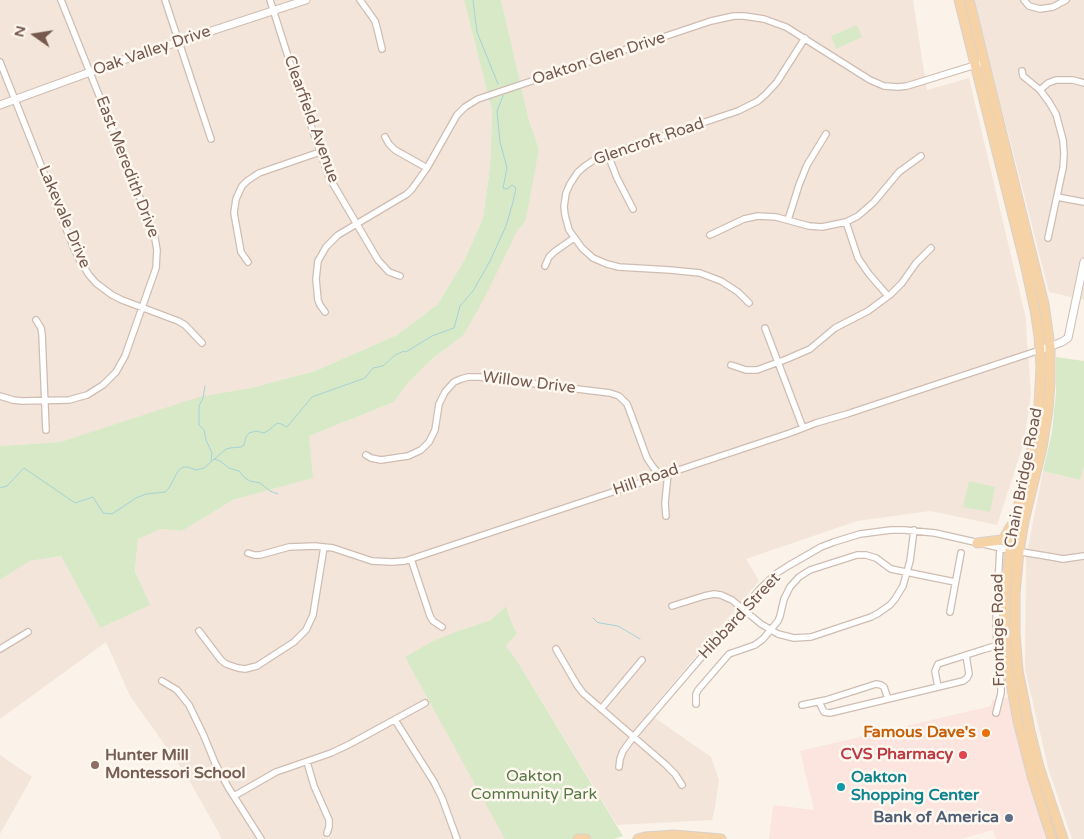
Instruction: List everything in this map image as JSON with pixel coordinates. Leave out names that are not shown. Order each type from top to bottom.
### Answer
[{"type":"main road","name":"Chain Bridge Road","points":[[959,0],[1036,312],[1041,384],[1037,427],[1015,519],[1016,650],[1021,690],[1034,749],[1063,839]]},
{"type":"main road","name":"Chain Bridge Road","points":[[970,0],[1044,304],[1050,347],[1050,387],[1046,429],[1024,520],[1014,551],[1005,594],[1001,644],[1022,742],[1052,839]]},
{"type":"main road","points":[[977,543],[1001,540],[1015,519]]},
{"type":"main road","points":[[638,839],[674,835],[721,839]]},
{"type":"main road","points":[[578,839],[586,839]]},
{"type":"street","name":"East Meredith Drive","points":[[0,396],[22,401],[68,400],[95,391],[110,379],[125,356],[156,268],[157,250],[154,233],[61,0]]},
{"type":"street","points":[[165,0],[211,139]]},
{"type":"street","name":"Clearfield Avenue","points":[[270,0],[332,184],[374,254],[389,272],[400,276]]},
{"type":"street","name":"Oak Valley Drive","points":[[0,105],[90,72],[306,0]]},
{"type":"street","points":[[360,0],[375,21],[382,49]]},
{"type":"street","points":[[1024,0],[1029,6],[1040,9],[1053,7],[1066,0]]},
{"type":"street","name":"Oakton Glen Drive","points":[[325,312],[318,300],[316,278],[318,261],[331,240],[407,194],[418,183],[457,115],[465,107],[478,99],[711,21],[744,16],[764,19],[786,27],[870,80],[889,87],[907,86],[985,62]]},
{"type":"street","name":"Glencroft Road","points":[[749,303],[738,292],[721,281],[700,273],[619,267],[598,260],[588,254],[574,238],[565,214],[565,200],[570,184],[578,172],[597,158],[738,111],[758,101],[772,88],[805,38]]},
{"type":"street","name":"Lakevale Drive","points":[[0,62],[83,267],[96,283],[108,293],[178,321],[185,325],[202,343]]},
{"type":"street","points":[[1022,71],[1023,76],[1040,90],[1056,114],[1063,140],[1063,168],[1048,238]]},
{"type":"street","points":[[1040,90],[1048,83],[1056,80],[1084,82]]},
{"type":"street","points":[[788,220],[798,185],[807,165],[826,134]]},
{"type":"street","points":[[385,137],[393,148],[426,168]]},
{"type":"street","points":[[248,262],[241,252],[234,213],[236,199],[242,186],[247,180],[259,173],[320,152]]},
{"type":"street","points":[[608,154],[632,209]]},
{"type":"street","points":[[710,235],[758,216],[776,217],[809,226],[822,227],[846,222],[858,216],[874,202],[899,172],[922,156]]},
{"type":"street","points":[[1057,197],[1084,202]]},
{"type":"street","points":[[846,222],[858,258],[888,296]]},
{"type":"street","points":[[545,266],[549,257],[554,252],[574,238]]},
{"type":"street","points":[[732,365],[741,369],[751,370],[762,368],[795,356],[810,348],[835,328],[868,311],[888,296],[931,248]]},
{"type":"street","points":[[1040,350],[1066,340],[1084,264]]},
{"type":"street","points":[[36,320],[42,334],[46,430]]},
{"type":"street","points":[[765,328],[803,428]]},
{"type":"street","name":"Hill Road","points":[[248,553],[260,554],[289,547],[303,546],[324,547],[343,551],[377,562],[411,559],[1040,350]]},
{"type":"street","name":"Willow Drive","points":[[366,455],[381,460],[408,456],[421,450],[429,442],[435,430],[439,404],[445,392],[454,382],[468,377],[478,377],[610,393],[619,396],[627,404],[647,458],[660,475]]},
{"type":"street","points":[[666,516],[665,503],[668,473]]},
{"type":"street","points":[[672,606],[714,594],[727,598],[770,630],[783,636],[794,638],[804,638],[871,617],[884,610],[895,599],[902,586],[907,573],[914,530]]},
{"type":"street","name":"Hibbard Street","points":[[619,767],[623,751],[634,736],[759,590],[778,573],[821,547],[846,538],[872,532],[914,530],[1014,551],[1063,559],[1083,558]]},
{"type":"street","points":[[199,631],[221,660],[232,667],[238,668],[257,666],[294,642],[306,630],[313,615],[324,547]]},
{"type":"street","name":"Frontage Road","points":[[996,713],[1001,683],[1001,644],[997,590],[1000,548]]},
{"type":"street","points":[[950,612],[961,553]]},
{"type":"street","points":[[696,704],[698,690],[729,654],[759,643],[780,616],[784,599],[790,587],[810,570],[862,554],[872,556],[891,569],[956,582]]},
{"type":"street","points":[[411,559],[430,616],[433,621],[442,627]]},
{"type":"street","points":[[0,649],[28,632]]},
{"type":"street","points":[[938,687],[935,671],[939,663],[1001,644]]},
{"type":"street","points":[[556,649],[576,685],[588,699],[634,736],[671,770],[682,785]]},
{"type":"street","points":[[819,702],[824,712],[830,713],[957,683],[967,678],[969,674],[966,655]]},
{"type":"street","points":[[601,709],[642,660]]},
{"type":"street","points":[[162,681],[178,690],[189,706],[215,763],[261,839]]},
{"type":"street","points":[[802,705],[819,702],[876,684],[884,687],[888,699]]},
{"type":"street","points":[[234,796],[276,772],[307,762],[350,744],[425,703]]},
{"type":"street","points":[[395,720],[434,782],[448,812],[457,839]]},
{"type":"street","points":[[307,762],[314,786],[328,820],[329,827],[327,833]]},
{"type":"shaded area","points":[[0,0],[464,0],[492,111],[490,168],[483,218],[466,257],[438,304],[397,335],[315,371],[251,388],[199,398],[60,442],[0,446]]},
{"type":"shaded area","points":[[501,0],[913,0],[927,90],[969,78],[1026,319],[1031,393],[1024,442],[997,525],[930,511],[857,521],[746,559],[759,581],[648,713],[711,757],[719,780],[712,820],[617,825],[516,659],[506,646],[517,634],[506,606],[491,620],[455,632],[445,638],[427,695],[506,839],[221,839],[185,773],[130,696],[106,642],[0,719],[0,580],[30,561],[61,556],[100,628],[149,605],[135,570],[138,539],[161,529],[182,531],[233,500],[312,478],[309,436],[394,402],[407,384],[434,357],[463,336],[518,229],[522,226],[539,149],[529,120]]},
{"type":"shaded area","points":[[974,0],[1084,0],[1084,300],[1049,292]]},
{"type":"shaded area","points":[[1084,467],[1084,839],[1072,839],[1049,771],[1025,669],[1026,558],[1043,471],[1080,480]]},
{"type":"shaded area","points":[[1010,697],[1023,759],[1044,825],[1043,831],[1046,839],[996,839],[993,830],[961,839],[769,839],[773,805],[814,810],[800,751],[991,706],[992,700]]},
{"type":"shaded area","points":[[0,755],[32,777],[0,834]]},
{"type":"green space","points":[[464,0],[501,0],[529,120],[539,149],[526,219],[518,229],[485,297],[463,336],[434,357],[407,384],[394,402],[309,436],[313,478],[233,500],[182,531],[161,529],[138,539],[135,571],[150,605],[100,628],[61,556],[30,561],[0,580],[0,446],[60,442],[199,397],[251,388],[315,371],[397,335],[438,304],[466,257],[483,218],[490,168],[492,111]]},
{"type":"green space","points":[[857,25],[862,37],[836,49],[831,36]]},
{"type":"green space","points":[[1056,357],[1084,361],[1084,467],[1080,480],[1043,471],[1052,432],[1056,393]]},
{"type":"green space","points":[[969,481],[995,487],[990,512],[963,507]]},
{"type":"green space","name":"Oakton Community Park","points":[[506,606],[517,634],[506,646],[516,659],[623,836],[614,839],[591,839],[585,835],[574,839],[505,839],[405,657],[431,642],[491,620]]},
{"type":"waterway","points":[[473,0],[477,32],[498,84]]},
{"type":"waterway","points":[[0,488],[7,486],[24,468],[75,503],[93,497],[103,513],[112,514],[136,498],[146,494],[165,492],[178,471],[183,467],[196,470],[204,468],[226,449],[244,445],[249,433],[256,431],[264,433],[279,423],[287,427],[312,397],[365,378],[373,368],[383,366],[395,355],[406,352],[432,336],[454,328],[460,306],[473,291],[490,261],[506,226],[516,188],[512,185],[507,189],[503,188],[507,168],[500,142],[497,111],[503,96],[502,94]]},
{"type":"waterway","points":[[205,386],[203,398],[199,406],[199,425],[204,430],[212,453],[211,461]]},
{"type":"waterway","points":[[214,459],[229,468],[239,471],[250,481],[260,483],[270,491],[278,494]]},
{"type":"waterway","points":[[593,618],[600,623],[618,626],[640,639]]},
{"type":"place","name":"Famous Dave's","points":[[986,733]]},
{"type":"place","name":"CVS Pharmacy","points":[[963,755]]},
{"type":"place","name":"Hunter Mill Montessori School","points":[[95,765]]},
{"type":"place","name":"Oakton Shopping Center","points":[[841,787]]},
{"type":"place","name":"Bank of America","points":[[1009,818]]}]
